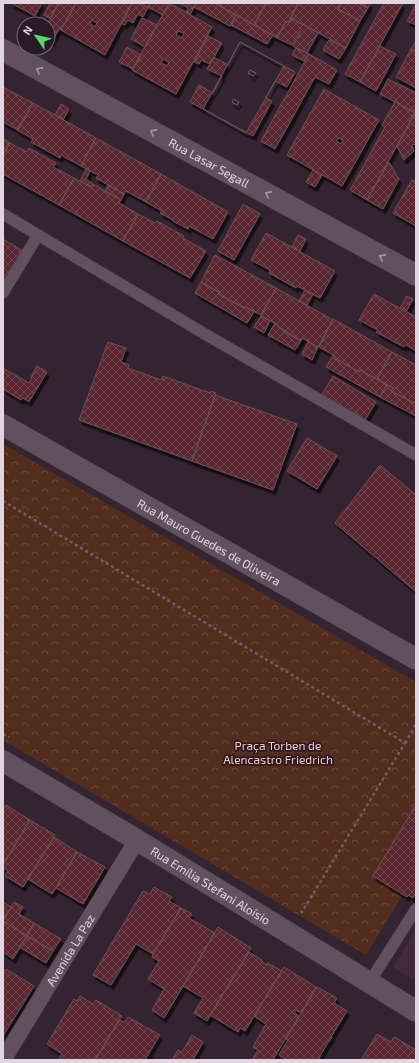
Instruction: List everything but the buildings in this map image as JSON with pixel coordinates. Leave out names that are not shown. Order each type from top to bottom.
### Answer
[{"type":"street","name":"Rua Lasar Segall","points":[[3,50],[416,275]]},
{"type":"street","name":"Rua Mauro Guedes de Oliveira","points":[[3,426],[416,659]]},
{"type":"street","name":"Rua Emília Stefani Aloísio","points":[[3,761],[137,840],[416,1011]]},
{"type":"street","name":"Avenida La Paz","points":[[3,1060],[137,840]]},
{"type":"lane","points":[[3,214],[210,337],[416,455]]},
{"type":"lane","points":[[3,293],[38,235]]},
{"type":"lane","points":[[369,983],[416,909]]},
{"type":"path","points":[[3,502],[405,742]]},
{"type":"path","points":[[295,908],[302,912],[416,724]]},
{"type":"path","points":[[3,734],[10,738]]},
{"type":"shaded area","points":[[416,929],[416,981],[393,967]]},
{"type":"green space","name":"Praça Torben de Alencastro Friedrich","points":[[3,444],[416,682],[416,873],[366,955],[3,740]]}]
